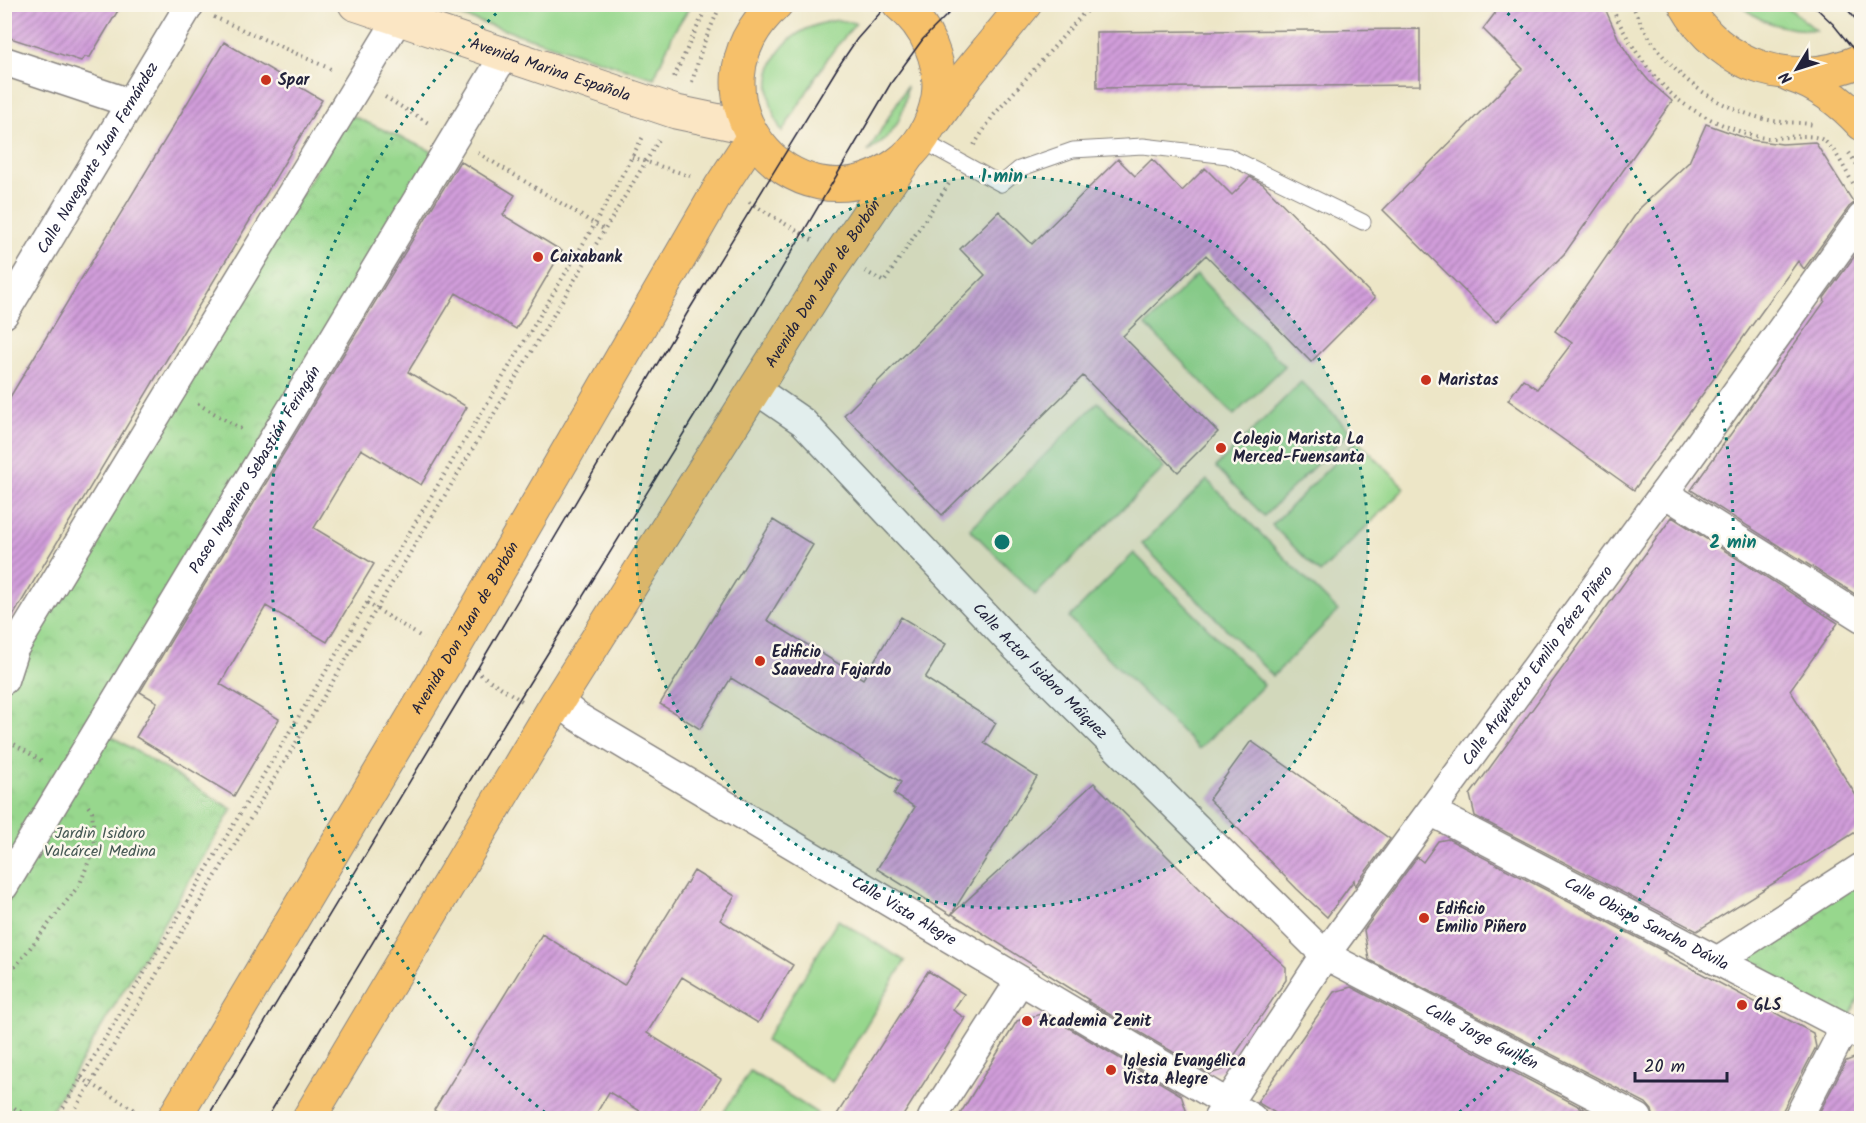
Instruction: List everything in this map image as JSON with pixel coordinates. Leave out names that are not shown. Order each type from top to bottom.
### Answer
[{"type":"main road","name":"Avenida Marina Española","points":[[355,4],[668,109],[750,132]]},
{"type":"main road","points":[[776,4],[754,28],[740,62],[737,80],[739,96],[750,132],[766,154],[794,174],[812,181],[830,184],[858,183],[884,173],[918,144],[934,115],[938,95],[938,75],[934,55],[917,22],[899,4]]},
{"type":"main road","name":"Avenida Don Juan de Borbón","points":[[309,1119],[558,701],[839,256],[968,75],[1025,4]]},
{"type":"main road","points":[[1685,4],[1704,31],[1720,46],[1749,63],[1808,82],[1850,112],[1854,136]]},
{"type":"main road","points":[[1780,72],[1812,74],[1846,67],[1862,60]]},
{"type":"main road","name":"Avenida Don Juan de Borbón","points":[[174,1119],[450,655],[750,132]]},
{"type":"street","name":"Calle Navegante Juan Fernández","points":[[4,314],[190,5]]},
{"type":"street","points":[[4,680],[14,649],[398,19]]},
{"type":"street","name":"Paseo Ingeniero Sebastián Feringán","points":[[4,886],[505,54]]},
{"type":"street","points":[[4,60],[130,103]]},
{"type":"street","name":"Calle Arquitecto Emilio Pérez Piñero","points":[[1222,1112],[1325,955],[1664,493],[1860,205]]},
{"type":"street","name":"Calle Actor Isidoro Máiquez","points":[[755,389],[803,422],[1011,643],[1325,955]]},
{"type":"street","points":[[1664,493],[1862,618]]},
{"type":"street","name":"Calle Vista Alegre","points":[[558,701],[578,717],[1020,981],[1222,1112],[1252,1119]]},
{"type":"street","name":"Calle Obispo Sancho Dávila","points":[[1432,812],[1853,1031]]},
{"type":"street","points":[[1717,961],[1862,867]]},
{"type":"street","name":"Calle Jorge Guillén","points":[[1325,955],[1638,1119]]},
{"type":"street","points":[[932,1119],[1020,981]]},
{"type":"street","points":[[1798,1119],[1853,1031]]},
{"type":"lane","points":[[918,144],[962,163],[1001,184],[1019,169],[1073,150],[1143,146],[1228,156],[1363,222]]},
{"type":"path","points":[[70,1119],[646,162],[708,4]]},
{"type":"path","points":[[57,1119],[595,224],[632,157],[696,72],[703,45],[721,4]]},
{"type":"path","points":[[632,157],[721,186],[884,282],[993,116],[1083,15],[1097,4]]},
{"type":"path","points":[[1610,4],[1630,42],[1653,73],[1677,98],[1730,127],[1761,137],[1810,136],[1823,140],[1835,154],[1860,205]]},
{"type":"path","points":[[1632,4],[1641,26],[1660,55],[1704,94],[1742,113],[1785,123],[1822,126]]},
{"type":"path","points":[[190,5],[360,82],[605,230]]},
{"type":"path","points":[[1854,136],[1862,172]]},
{"type":"path","points":[[173,389],[270,446]]},
{"type":"path","points":[[81,1078],[150,1119]]},
{"type":"path","points":[[4,1102],[32,1119]]},
{"type":"green space","points":[[691,4],[675,30],[654,78],[427,5]]},
{"type":"green space","points":[[1741,5],[1785,5],[1816,30],[1795,29],[1766,22]]},
{"type":"green space","points":[[838,20],[856,23],[829,56],[782,132],[773,112],[769,92],[770,75],[775,58],[785,44],[799,33],[817,25]]},
{"type":"green space","points":[[907,86],[906,98],[896,125],[885,139],[868,152]]},
{"type":"green space","name":"Jardin Isidoro Valcárcel Medina","points":[[350,115],[434,152],[91,724],[232,809],[47,1118],[5,1118],[5,674]]},
{"type":"green space","points":[[1197,275],[1285,366],[1234,415],[1146,325]]},
{"type":"green space","points":[[1301,382],[1350,431],[1264,516],[1216,467]]},
{"type":"green space","points":[[1098,402],[1164,468],[1035,595],[970,529]]},
{"type":"green space","points":[[1357,440],[1405,488],[1320,573],[1272,525]]},
{"type":"green space","points":[[1207,480],[1338,611],[1273,676],[1142,544]]},
{"type":"green space","points":[[1134,553],[1264,685],[1199,749],[1069,618]]},
{"type":"green space","points":[[1861,867],[1861,993],[1845,1027],[1717,961]]},
{"type":"green space","points":[[838,920],[905,961],[832,1082],[765,1041]]},
{"type":"green space","points":[[750,1071],[817,1113],[814,1118],[720,1118]]},
{"type":"building","points":[[4,4],[122,4],[90,57],[85,57],[81,61],[4,36]]},
{"type":"building","points":[[1502,4],[1603,4],[1619,40],[1633,62],[1649,81],[1672,101],[1565,253],[1496,322],[1383,210],[1523,69],[1483,29]]},
{"type":"building","points":[[1420,29],[1420,85],[1097,88],[1096,32]]},
{"type":"building","points":[[224,42],[322,100],[4,631],[4,407]]},
{"type":"building","points":[[1706,124],[1751,140],[1782,144],[1815,142],[1854,203],[1804,269],[1798,261],[1634,490],[1508,400],[1523,379],[1537,389],[1572,343],[1555,331],[1640,208],[1689,162]]},
{"type":"building","points":[[1118,159],[1135,176],[1152,159],[1182,191],[1205,168],[1232,195],[1250,177],[1263,184],[1375,298],[1311,362],[1206,255],[1123,336],[1218,432],[1178,472],[1083,376],[942,515],[844,415],[985,275],[960,249],[999,211],[1032,244]]},
{"type":"building","points":[[460,161],[515,195],[503,215],[562,251],[516,329],[456,293],[408,372],[467,407],[421,485],[361,449],[314,528],[374,564],[327,642],[266,606],[220,684],[279,719],[234,796],[136,737],[157,702],[140,692]]},
{"type":"building","points":[[1862,246],[1862,591],[1858,596],[1691,490]]},
{"type":"building","points":[[1672,517],[1838,623],[1790,690],[1862,805],[1862,828],[1697,931],[1475,816],[1470,795]]},
{"type":"building","points":[[773,520],[813,545],[767,620],[863,679],[901,617],[946,644],[925,678],[996,723],[984,743],[1037,777],[951,915],[877,869],[915,807],[894,794],[901,782],[731,678],[700,729],[660,704]]},
{"type":"building","points":[[1251,741],[1390,839],[1355,886],[1354,880],[1327,917],[1209,799]]},
{"type":"building","points":[[1094,783],[1214,903],[1286,967],[1286,980],[1225,1069],[1210,1074],[1087,1001],[1089,1000],[952,914]]},
{"type":"building","points":[[1448,839],[1665,952],[1663,953],[1813,1033],[1816,1047],[1783,1110],[1782,1119],[1654,1119],[1652,1110],[1646,1103],[1369,960],[1364,930],[1417,857],[1423,862],[1438,841]]},
{"type":"building","points":[[694,871],[735,896],[720,920],[793,965],[758,1023],[682,977],[647,1033],[721,1079],[696,1119],[653,1119],[609,1092],[593,1119],[447,1119],[434,1110],[542,934],[624,985]]},
{"type":"building","points":[[928,971],[964,994],[953,1010],[965,1018],[901,1119],[834,1119]]},
{"type":"building","points":[[1351,987],[1603,1119],[1285,1119],[1257,1102],[1334,992]]},
{"type":"building","points":[[1044,1013],[1181,1095],[1189,1119],[957,1119],[1017,1021]]},
{"type":"building","points":[[1862,1055],[1862,1119],[1816,1119],[1846,1061]]},
{"type":"tram line","points":[[207,1118],[463,693],[689,310],[838,67],[857,39],[888,4]]},
{"type":"tram line","points":[[267,1118],[507,719],[711,389],[891,83],[923,39],[958,4]]},
{"type":"tram line","points":[[1812,4],[1833,24],[1862,60]]},
{"type":"tram line","points":[[1843,4],[1862,27]]},
{"type":"place","name":"Spar","points":[[266,80]]},
{"type":"place","name":"Caixabank","points":[[538,257]]},
{"type":"place","name":"Maristas","points":[[1426,380]]},
{"type":"place","name":"Colegio Marista La Merced-Fuensanta","points":[[1221,448]]},
{"type":"place","name":"Edificio Saavedra Fajardo","points":[[760,661]]},
{"type":"place","name":"Edificio Emilio Piñero","points":[[1424,918]]},
{"type":"place","name":"GLS","points":[[1742,1005]]},
{"type":"place","name":"Academia Zenit","points":[[1027,1021]]},
{"type":"place","name":"Iglesia Evangélica Vista Alegre","points":[[1111,1070]]}]
